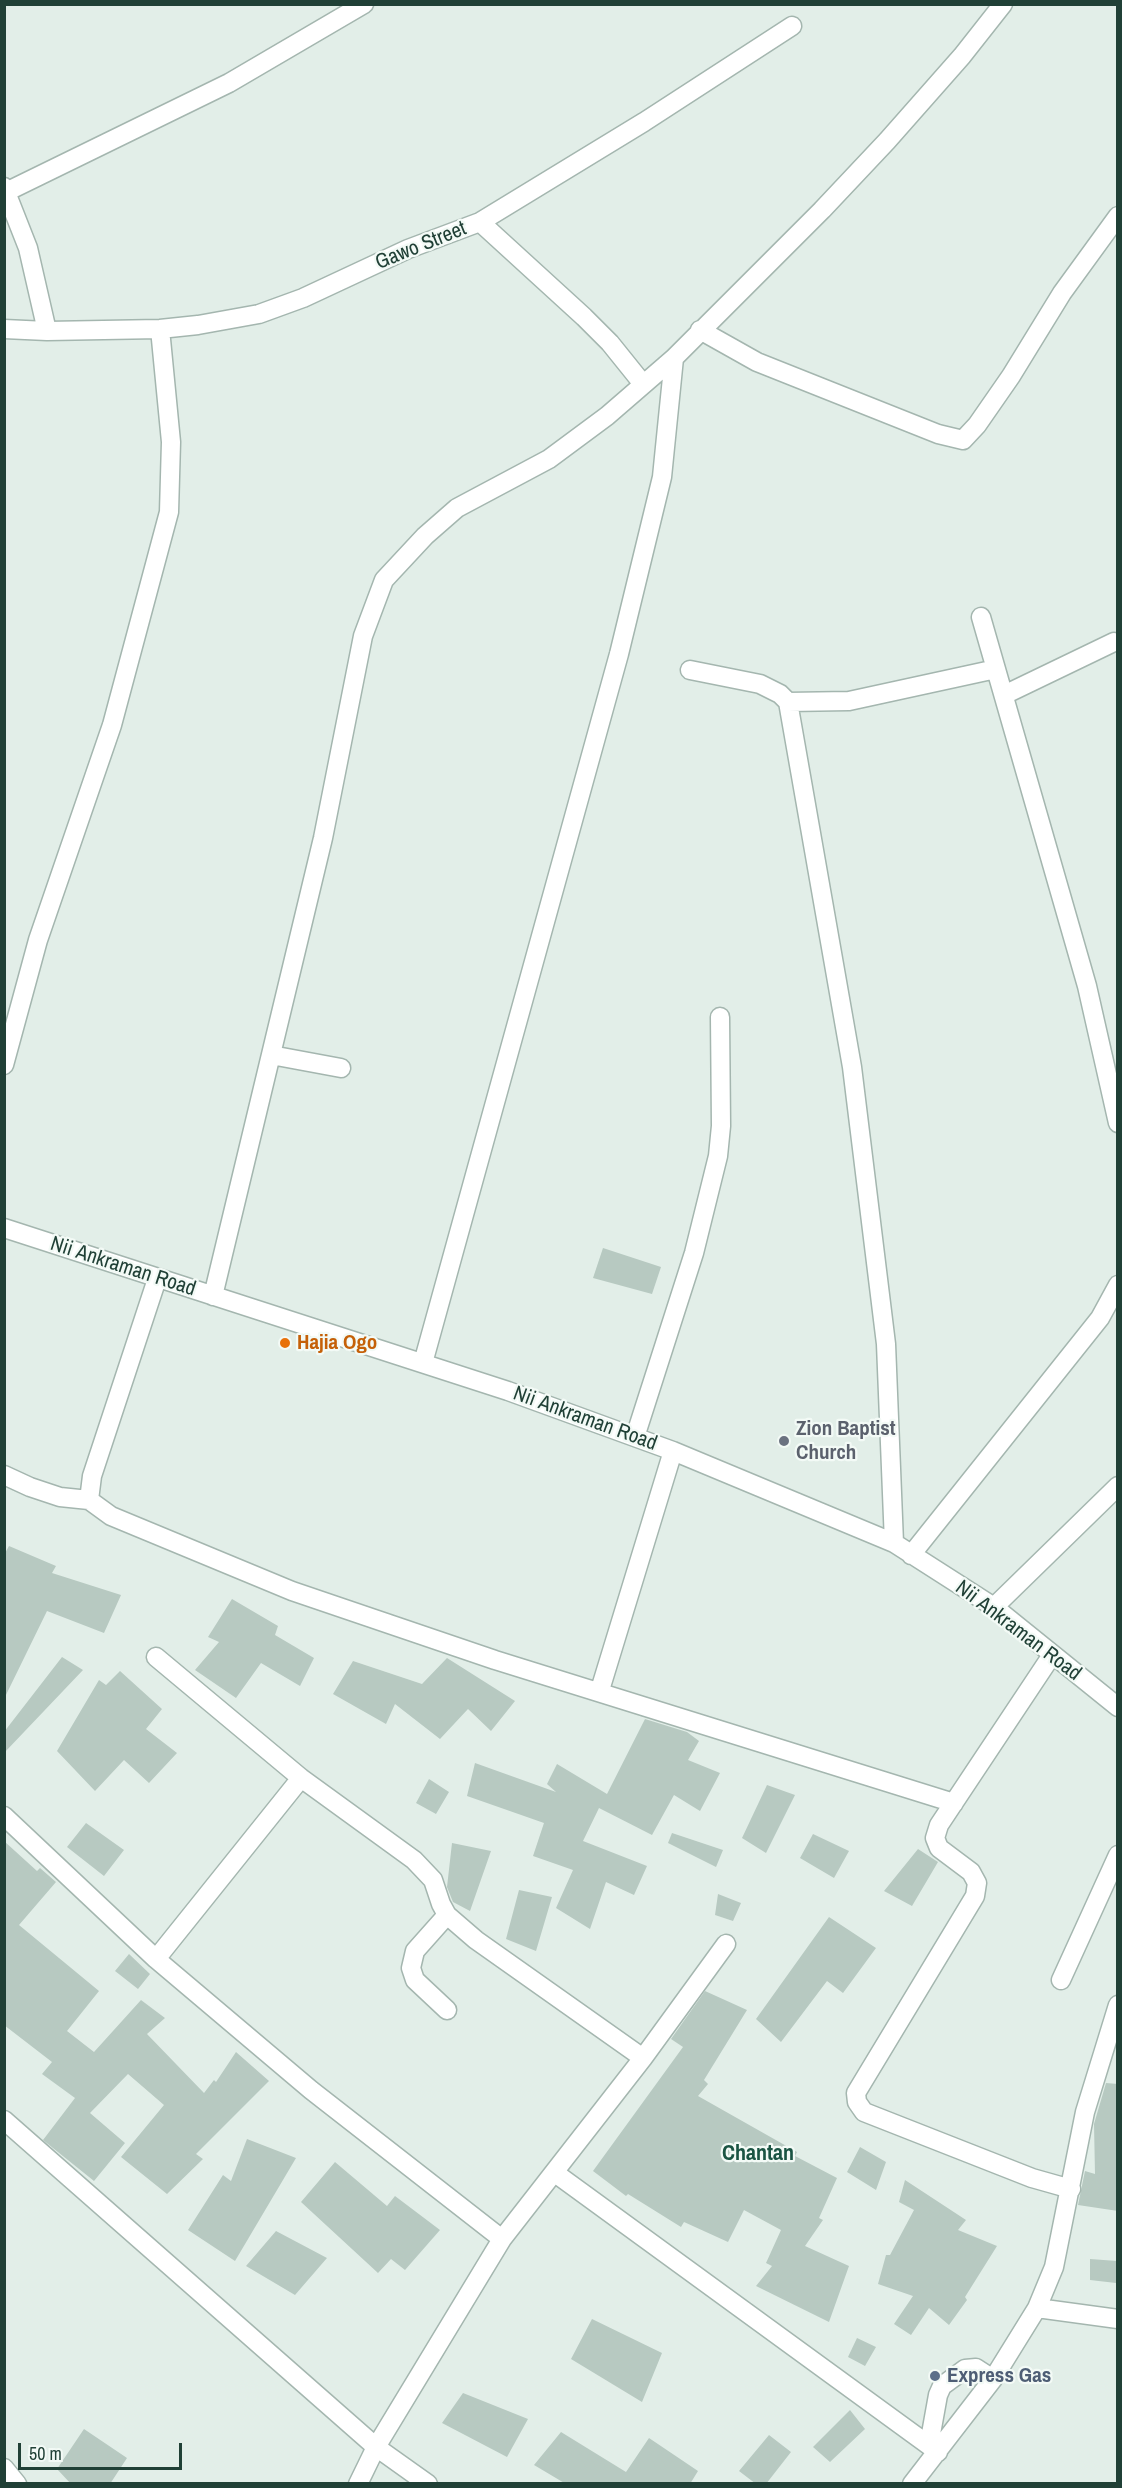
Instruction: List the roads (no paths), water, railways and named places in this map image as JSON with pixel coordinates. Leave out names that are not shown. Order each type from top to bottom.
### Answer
[{"type":"street","points":[[47,331],[28,248],[6,189],[229,83],[364,4]]},
{"type":"street","points":[[213,1296],[323,838],[363,636],[384,580],[424,536],[457,508],[549,459],[607,416],[674,358],[862,167],[962,56],[1004,4]]},
{"type":"street","name":"Gawo Street","points":[[4,329],[47,331],[160,329],[259,314],[303,298],[408,249],[480,222],[644,122],[792,26]]},
{"type":"street","points":[[700,330],[757,362],[938,434],[963,440],[977,425],[1011,376],[1062,293],[1118,216]]},
{"type":"street","points":[[480,222],[591,324],[643,384]]},
{"type":"street","points":[[4,1065],[38,940],[112,725],[169,512],[171,442],[160,329]]},
{"type":"street","points":[[423,1363],[619,654],[662,477],[674,358]]},
{"type":"street","points":[[981,617],[1087,986],[1118,1123]]},
{"type":"street","points":[[1004,695],[1114,642]]},
{"type":"street","points":[[788,702],[849,701],[996,669]]},
{"type":"street","points":[[690,670],[760,684],[780,693],[788,702],[853,1078],[886,1344],[894,1543]]},
{"type":"street","points":[[635,1437],[694,1253],[718,1156],[721,1126],[720,1017]]},
{"type":"street","points":[[271,1055],[341,1068]]},
{"type":"street","name":"Nii Ankraman Road","points":[[4,1228],[508,1391],[673,1451],[894,1543],[994,1607],[1118,1707]]},
{"type":"street","points":[[89,1500],[92,1476],[157,1279]]},
{"type":"street","points":[[911,1555],[1100,1318],[1118,1285]]},
{"type":"street","points":[[600,1690],[673,1451]]},
{"type":"street","points":[[4,1475],[60,1497],[89,1500],[111,1516],[292,1591],[495,1660],[600,1690],[954,1803]]},
{"type":"street","points":[[994,1607],[1118,1486]]},
{"type":"street","points":[[1052,1655],[939,1825],[935,1838],[939,1848],[971,1872],[977,1883],[975,1896],[856,2093],[864,2112],[1032,2178],[1071,2189]]},
{"type":"street","points":[[156,1657],[301,1778],[426,1871],[433,1880],[447,1915],[476,1940],[644,2058]]},
{"type":"street","points":[[156,1959],[301,1778]]},
{"type":"street","points":[[4,1816],[156,1959],[311,2090],[502,2240]]},
{"type":"street","points":[[1061,1980],[1118,1855]]},
{"type":"street","points":[[447,1915],[415,1951],[411,1968],[415,1980],[447,2010]]},
{"type":"street","points":[[358,2484],[376,2447],[502,2240],[644,2058],[726,1944]]},
{"type":"street","points":[[912,2484],[934,2448],[993,2379],[1037,2308],[1054,2267],[1071,2189],[1084,2112],[1118,2005]]},
{"type":"street","points":[[4,2120],[376,2447],[428,2484]]},
{"type":"street","points":[[555,2173],[934,2448]]},
{"type":"street","points":[[1037,2308],[1118,2319]]},
{"type":"street","points":[[934,2448],[938,2395],[942,2386],[965,2369],[976,2368],[993,2379]]},
{"type":"street","points":[[4,2468],[17,2484]]},
{"type":"place","name":"Hajia Ogo","points":[[285,1343]]},
{"type":"place","name":"Zion Baptist Church","points":[[784,1441]]},
{"type":"place","name":"Express Gas","points":[[935,2376]]},
{"type":"district","name":"Chantan","points":[[758,2154]]}]
